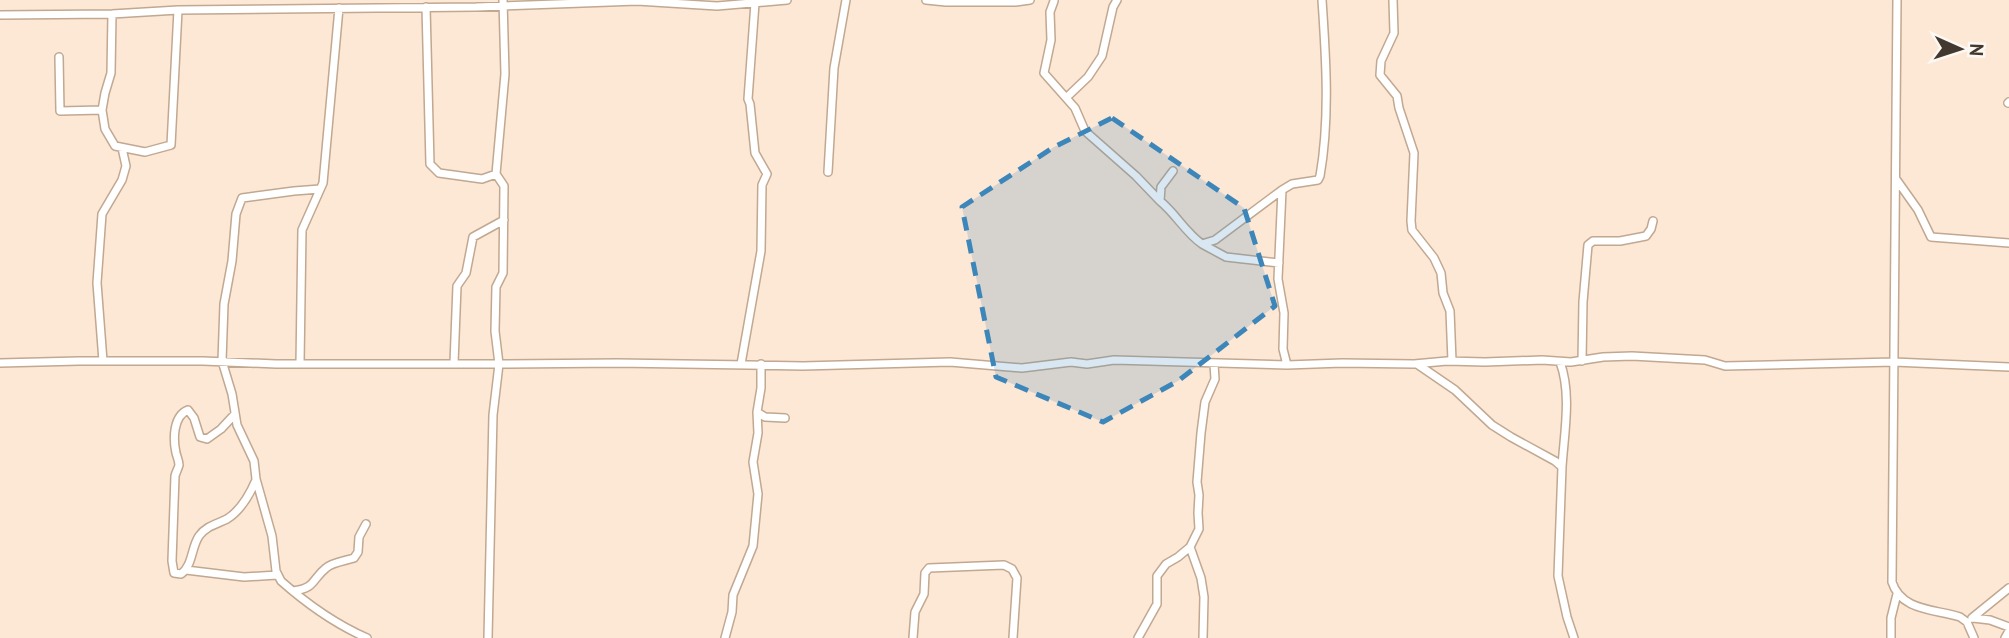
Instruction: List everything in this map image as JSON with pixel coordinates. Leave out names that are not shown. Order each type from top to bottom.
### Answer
[{"type":"street","points":[[111,14],[111,73],[102,110],[105,129],[115,146],[145,152],[171,145],[174,10],[170,0]]},
{"type":"street","points":[[0,15],[604,1],[717,6],[787,0]]},
{"type":"street","points":[[828,172],[834,68],[846,0]]},
{"type":"street","points":[[926,0],[1030,0]]},
{"type":"street","points":[[1054,0],[1050,12],[1051,40],[1044,72],[1078,112],[1085,131],[1170,209],[1190,236],[1226,257],[1279,263]]},
{"type":"street","points":[[1067,97],[1088,77],[1102,56],[1117,0]]},
{"type":"street","points":[[1202,244],[1215,240],[1292,184],[1318,180],[1320,176],[1325,134],[1325,38],[1322,0]]},
{"type":"street","points":[[1393,0],[1394,33],[1381,61],[1380,75],[1397,96],[1414,153],[1412,230],[1434,258],[1441,272],[1443,293],[1451,311],[1452,361]]},
{"type":"street","points":[[1897,0],[1892,582],[1897,594],[1909,603],[1969,620],[1990,620],[2009,629],[2005,638]]},
{"type":"street","points":[[488,638],[493,415],[499,364],[495,331],[496,287],[503,273],[504,186],[496,174],[505,74],[503,3]]},
{"type":"street","points":[[741,364],[761,251],[762,185],[767,174],[755,153],[748,99],[755,3]]},
{"type":"street","points":[[426,7],[430,164],[439,173],[482,179],[496,174]]},
{"type":"street","points":[[300,364],[302,230],[323,183],[339,8]]},
{"type":"street","points":[[59,57],[60,111],[102,110]]},
{"type":"street","points":[[103,361],[97,283],[102,214],[122,180],[126,166],[122,148]]},
{"type":"street","points":[[1160,201],[1161,187],[1173,171]]},
{"type":"street","points":[[1895,179],[1918,210],[1931,237],[2009,243]]},
{"type":"street","points":[[320,190],[242,198],[236,214],[225,304],[222,362],[232,394],[237,425],[254,461],[256,479],[272,536],[277,575],[316,609],[344,628],[367,638]]},
{"type":"street","points":[[1282,190],[1278,279],[1284,313],[1283,349],[1287,365]]},
{"type":"street","points":[[454,363],[457,286],[466,273],[473,237],[504,220]]},
{"type":"street","points":[[1582,361],[1588,244],[1593,241],[1620,241],[1646,236],[1653,221]]},
{"type":"street","points":[[0,363],[103,361],[879,365],[950,362],[1022,368],[1114,360],[1287,365],[1416,364],[1452,361],[1560,362],[1616,356],[1705,360],[1725,366],[1894,362],[2009,367]]},
{"type":"street","points":[[1560,362],[1565,379],[1565,397],[1558,576],[1574,638]]},
{"type":"street","points":[[1138,638],[1157,604],[1157,576],[1166,564],[1190,547],[1199,529],[1197,482],[1200,433],[1205,402],[1215,379],[1214,364]]},
{"type":"street","points":[[1416,364],[1455,390],[1492,425],[1562,467]]},
{"type":"street","points":[[724,638],[732,612],[733,595],[753,547],[758,494],[754,462],[761,365]]},
{"type":"street","points":[[235,414],[208,439],[200,437],[194,418],[188,411],[183,412],[177,421],[175,430],[179,464],[175,476],[174,573],[181,574],[186,570],[198,537],[212,525],[233,514],[246,499],[256,479]]},
{"type":"street","points":[[757,412],[765,417],[785,418]]},
{"type":"street","points":[[293,591],[309,587],[331,564],[354,558],[358,552],[359,537],[366,524]]},
{"type":"street","points":[[1190,547],[1203,588],[1203,638]]},
{"type":"street","points":[[913,638],[915,612],[924,594],[925,573],[929,568],[1004,565],[1012,569],[1017,578],[1013,638]]},
{"type":"street","points":[[186,570],[244,577],[277,575]]},
{"type":"street","points":[[1969,620],[2008,591]]},
{"type":"street","points":[[1891,638],[1891,618],[1897,594]]},
{"type":"street","points":[[1969,620],[1974,638]]},
{"type":"highlighted area","points":[[1112,118],[1244,208],[1275,306],[1178,381],[1103,422],[996,377],[962,207],[1054,147]]}]
